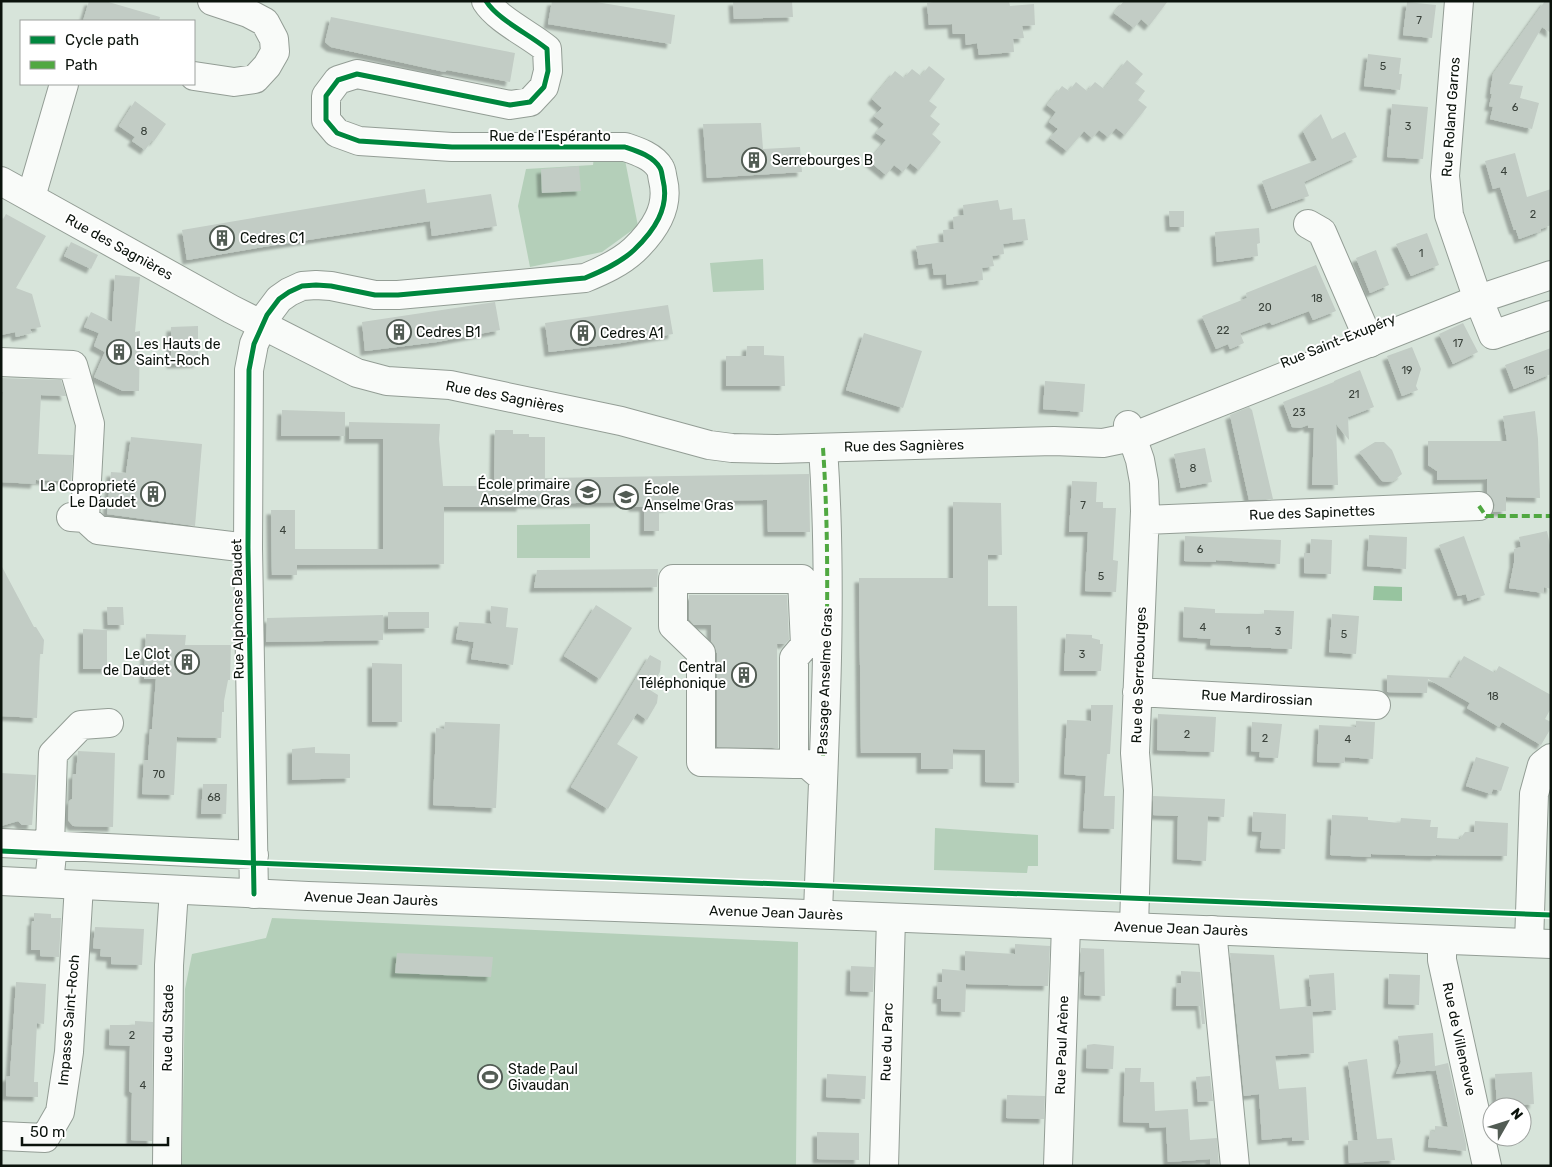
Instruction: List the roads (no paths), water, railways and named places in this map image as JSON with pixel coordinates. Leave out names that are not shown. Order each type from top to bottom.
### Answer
[{"type":"street","points":[[195,76],[234,82],[255,79],[267,66],[275,52],[274,39],[265,22],[248,13],[212,1]]},
{"type":"street","name":"Rue de l'Espéranto","points":[[262,326],[279,299],[302,286],[331,286],[375,295],[398,295],[585,278],[612,266],[633,251],[653,230],[662,210],[666,192],[660,168],[644,154],[625,147],[452,147],[359,141],[337,133],[326,120],[326,96],[338,80],[357,74],[510,105],[530,102],[544,87],[548,70],[547,49],[533,37],[492,10],[486,1]]},
{"type":"street","name":"Rue Roland Garros","points":[[1459,1],[1446,176],[1450,215],[1493,334],[1551,315]]},
{"type":"street","points":[[31,197],[64,85]]},
{"type":"street","name":"Rue des Sagnières","points":[[1,181],[262,326],[357,373],[372,378],[387,381],[450,385],[621,421],[709,445],[768,449],[1054,441],[1103,443],[1130,431]]},
{"type":"street","points":[[1308,224],[1322,232],[1368,336]]},
{"type":"street","name":"Rue Saint-Exupéry","points":[[1130,431],[1477,294],[1551,262]]},
{"type":"street","name":"Rue Saint-Exupéry","points":[[1477,294],[1551,275]]},
{"type":"street","name":"Rue Alphonse Daudet","points":[[254,894],[248,548],[249,370],[254,344],[262,326]]},
{"type":"street","points":[[1,362],[73,366],[90,424],[78,518],[98,530],[248,548]]},
{"type":"street","name":"Rue de Serrebourges","points":[[1130,431],[1140,460],[1144,482],[1145,520],[1136,753],[1138,790],[1134,927]]},
{"type":"street","name":"Passage Anselme Gras","points":[[818,914],[828,604],[827,510],[823,448]]},
{"type":"street","name":"Rue des Sapinettes","points":[[1145,520],[1479,506]]},
{"type":"street","points":[[794,764],[794,658],[805,645],[802,579],[673,579],[673,626],[701,653],[701,762],[794,764],[807,764],[823,768]]},
{"type":"street","name":"Rue Mardirossian","points":[[1138,692],[1376,705]]},
{"type":"street","points":[[49,883],[52,854],[50,845],[53,754],[81,725],[110,723]]},
{"type":"street","points":[[1540,944],[1534,794],[1547,761]]},
{"type":"street","points":[[1,843],[254,855]]},
{"type":"street","name":"Avenue Jean Jaurès","points":[[1,881],[254,894],[818,914],[1540,944]]},
{"type":"street","name":"Impasse Saint-Roch","points":[[1,1136],[45,1138],[60,1112],[69,1052],[79,885]]},
{"type":"street","name":"Rue du Stade","points":[[167,1166],[169,965],[174,890]]},
{"type":"street","name":"Rue du Parc","points":[[884,1166],[891,918]]},
{"type":"street","name":"Rue Paul Arène","points":[[1058,1166],[1066,925]]},
{"type":"street","points":[[1212,930],[1235,1166]]},
{"type":"street","name":"Rue de Villeneuve","points":[[1442,941],[1442,960],[1487,1166]]},
{"type":"place","name":"Serrebourges B","points":[[754,160]]},
{"type":"place","name":"Cedres C1","points":[[222,238]]},
{"type":"place","name":"Cedres B1","points":[[399,332]]},
{"type":"place","name":"Cedres A1","points":[[583,333]]},
{"type":"place","name":"Les Hauts de Saint-Roch","points":[[119,352]]},
{"type":"place","name":"École primaire Anselme Gras","points":[[588,492]]},
{"type":"place","name":"La Coproprieté Le Daudet","points":[[153,494]]},
{"type":"place","name":"École Anselme Gras","points":[[626,497]]},
{"type":"place","name":"Le Clot de Daudet","points":[[187,662]]},
{"type":"place","name":"Central Téléphonique","points":[[744,675]]},
{"type":"place","name":"Stade Paul Givaudan","points":[[490,1077]]}]
